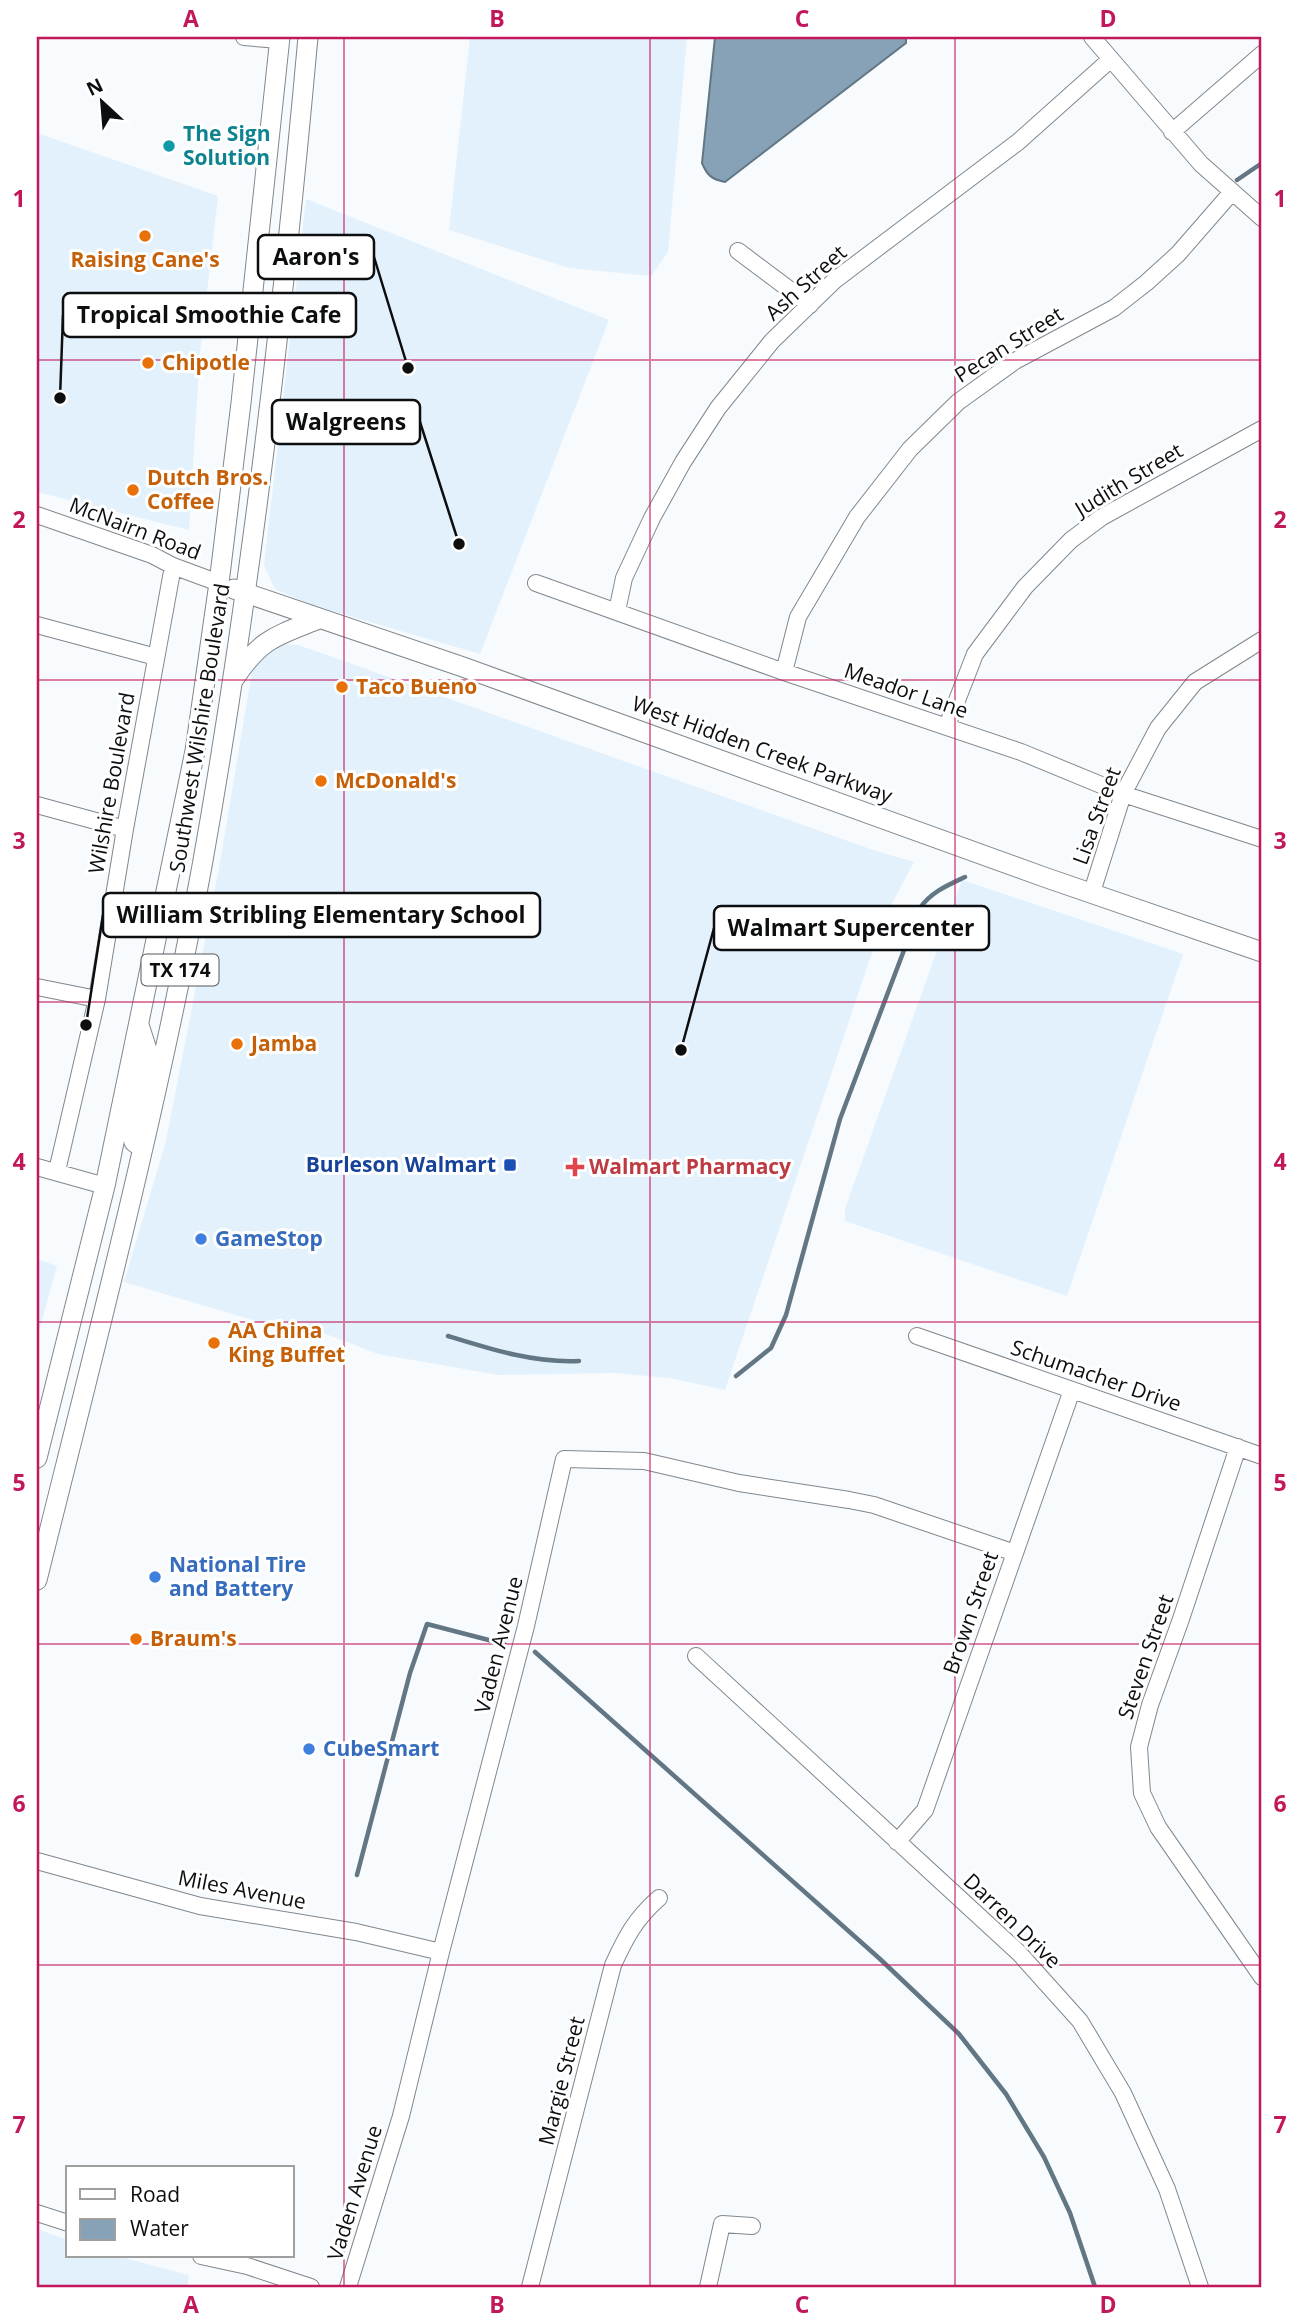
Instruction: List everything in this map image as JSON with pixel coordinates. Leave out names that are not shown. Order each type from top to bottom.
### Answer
[{"type":"main road","name":"Southwest Wilshire Boulevard","points":[[37,1580],[143,1147],[202,866],[246,593],[308,37]]},
{"type":"main road","name":"Southwest Wilshire Boulevard","points":[[37,1458],[105,1186],[195,751],[241,403],[280,38]]},
{"type":"main road","name":"West Hidden Creek Parkway","points":[[219,583],[463,667],[1262,952]]},
{"type":"main road","points":[[231,683],[247,660],[270,639],[319,619]]},
{"type":"main road","points":[[138,1024],[148,1053],[131,1130],[134,1142],[143,1147]]},
{"type":"main road","points":[[46,1422],[75,1429]]},
{"type":"street","points":[[244,37],[280,38]]},
{"type":"street","points":[[1092,37],[1172,132],[1262,218]]},
{"type":"street","points":[[1172,132],[1262,54]]},
{"type":"street","name":"Ash Street","points":[[617,611],[624,578],[652,518],[683,462],[718,408],[772,341],[835,281],[1018,142],[1111,59]]},
{"type":"street","name":"Pecan Street","points":[[783,672],[798,617],[857,517],[910,449],[958,402],[1015,361],[1114,308],[1146,283],[1178,254],[1232,192]]},
{"type":"street","points":[[738,251],[810,305]]},
{"type":"street","name":"Judith Street","points":[[947,726],[975,654],[1025,587],[1071,540],[1102,517],[1262,429]]},
{"type":"street","name":"McNairn Road","points":[[37,515],[152,555],[219,583]]},
{"type":"street","name":"Wilshire Boulevard","points":[[57,1171],[97,999],[173,566]]},
{"type":"street","name":"Meador Lane","points":[[537,583],[783,672],[1021,752],[1123,794],[1262,839]]},
{"type":"street","points":[[37,625],[156,657]]},
{"type":"street","name":"Lisa Street","points":[[1092,892],[1123,794],[1158,728],[1195,682],[1262,640]]},
{"type":"street","points":[[37,805],[125,830]]},
{"type":"street","points":[[37,987],[97,999]]},
{"type":"street","points":[[37,1167],[105,1186]]},
{"type":"street","name":"Schumacher Drive","points":[[917,1336],[1262,1456]]},
{"type":"street","name":"Brown Street","points":[[897,1842],[925,1810],[1072,1390]]},
{"type":"street","name":"Steven Street","points":[[1238,1447],[1150,1705],[1139,1747],[1142,1793],[1158,1827],[1262,1977]]},
{"type":"street","name":"Vaden Avenue","points":[[348,2287],[401,2116],[526,1626],[564,1459],[644,1461],[739,1483],[874,1505],[1015,1553]]},
{"type":"street","name":"Darren Drive","points":[[696,1656],[1018,1953],[1080,2021],[1123,2093],[1167,2189],[1200,2287]]},
{"type":"street","name":"Miles Avenue","points":[[37,1861],[200,1906],[356,1931],[441,1952]]},
{"type":"street","name":"Margie Street","points":[[530,2287],[613,1965],[628,1932],[644,1911],[659,1898]]},
{"type":"street","points":[[37,2213],[66,2222]]},
{"type":"street","points":[[708,2287],[722,2224],[752,2226]]},
{"type":"street","points":[[210,2258],[247,2266],[311,2287]]},
{"type":"shaded area","points":[[470,37],[687,37],[668,252],[651,276],[569,268],[449,230]]},
{"type":"shaded area","points":[[37,133],[218,196],[200,353],[189,530],[37,492]]},
{"type":"shaded area","points":[[306,199],[609,320],[480,654],[308,604],[275,589],[264,565]]},
{"type":"shaded area","points":[[279,644],[298,645],[873,850],[914,862],[883,920],[725,1390],[670,1378],[614,1373],[499,1375],[378,1354],[310,1328],[290,1331],[124,1282],[166,1141],[219,868],[253,665]]},
{"type":"shaded area","points":[[962,880],[1183,954],[1067,1296],[845,1221],[845,1209]]},
{"type":"shaded area","points":[[37,1259],[57,1266],[37,1338]]},
{"type":"shaded area","points":[[37,2229],[66,2239],[66,2258],[125,2258],[189,2275],[187,2287],[37,2287]]},
{"type":"water","points":[[715,37],[906,37],[906,43],[725,182],[710,176],[702,163]]},
{"type":"waterway","points":[[1237,180],[1262,163]]},
{"type":"waterway","points":[[736,1376],[771,1348],[786,1315],[840,1119],[920,908],[935,893],[965,877]]},
{"type":"waterway","points":[[448,1336],[529,1357],[579,1361]]},
{"type":"waterway","points":[[357,1875],[410,1673],[427,1624],[504,1644]]},
{"type":"waterway","points":[[535,1652],[880,1959],[959,2034],[1006,2094],[1044,2157],[1070,2213],[1095,2287]]},
{"type":"place","name":"The Sign Solution","points":[[169,146]]},
{"type":"place","name":"Raising Cane's","points":[[145,236]]},
{"type":"place","name":"Chipotle","points":[[148,363]]},
{"type":"place","name":"Aaron's","points":[[408,368]]},
{"type":"place","name":"Tropical Smoothie Cafe","points":[[60,398]]},
{"type":"place","name":"Dutch Bros. Coffee","points":[[133,490]]},
{"type":"place","name":"Walgreens","points":[[459,544]]},
{"type":"place","name":"Taco Bueno","points":[[342,687]]},
{"type":"place","name":"McDonald's","points":[[321,781]]},
{"type":"place","name":"William Stribling Elementary School","points":[[86,1025]]},
{"type":"place","name":"Jamba","points":[[237,1044]]},
{"type":"place","name":"Walmart Supercenter","points":[[681,1050]]},
{"type":"place","name":"Burleson Walmart","points":[[510,1165]]},
{"type":"place","name":"Walmart Pharmacy","points":[[575,1167]]},
{"type":"place","name":"GameStop","points":[[201,1239]]},
{"type":"place","name":"AA China King Buffet","points":[[214,1343]]},
{"type":"place","name":"National Tire and Battery","points":[[155,1577]]},
{"type":"place","name":"Braum's","points":[[136,1639]]},
{"type":"place","name":"CubeSmart","points":[[309,1749]]}]
